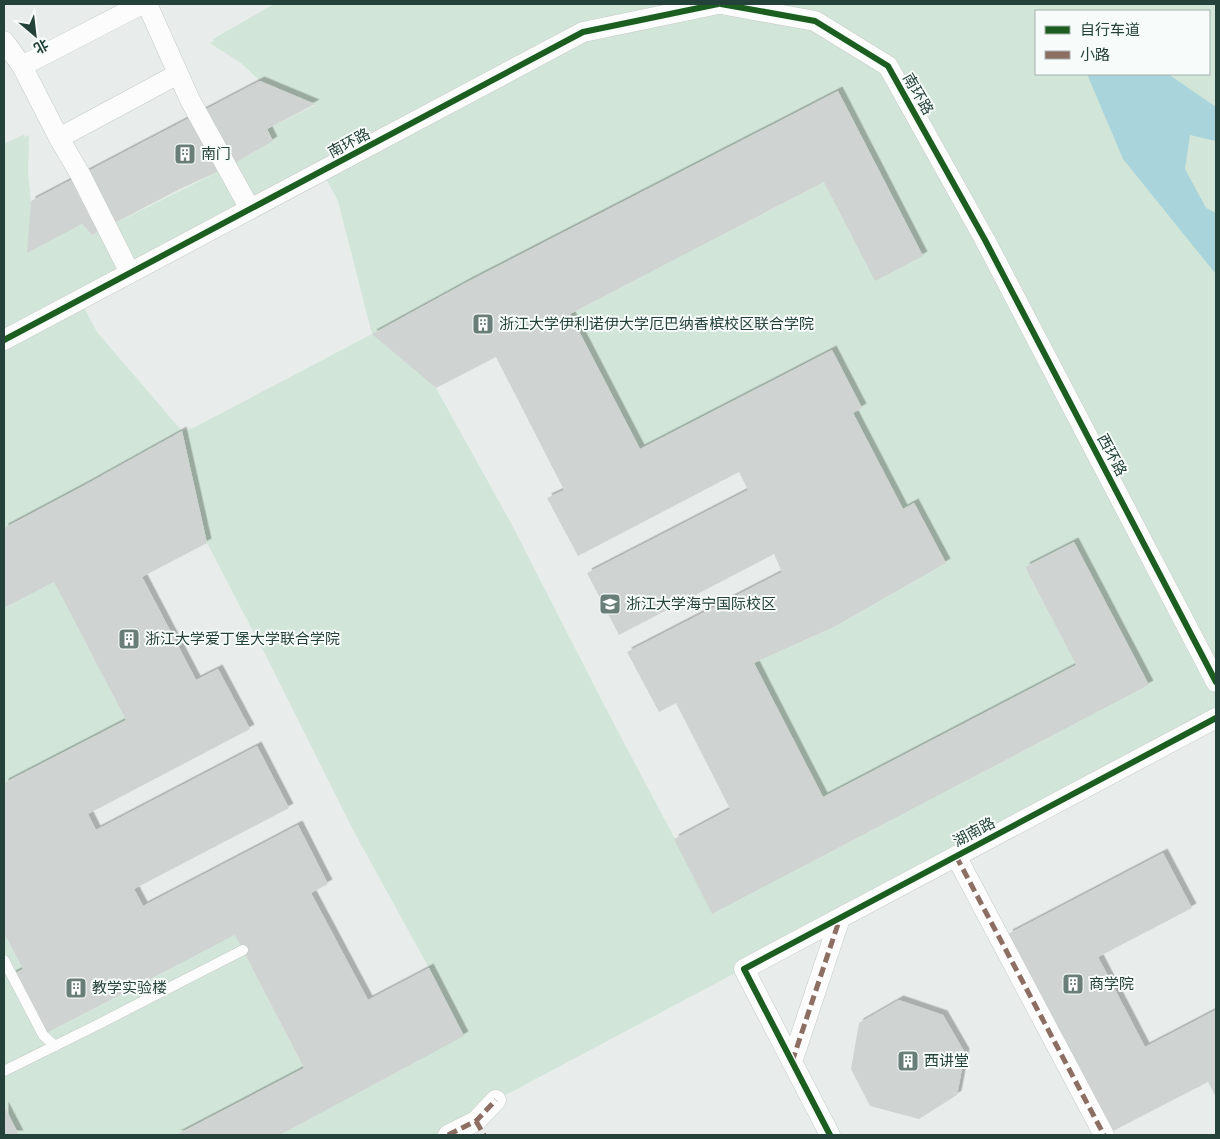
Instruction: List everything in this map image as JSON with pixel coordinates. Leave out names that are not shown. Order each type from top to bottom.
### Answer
[{"type":"street","points":[[22,66],[142,4]]},
{"type":"street","points":[[147,4],[190,100],[250,209]]},
{"type":"street","name":"南环路","points":[[4,340],[583,32],[720,4],[815,21],[888,66],[985,240]]},
{"type":"street","points":[[4,41],[22,66],[130,273]]},
{"type":"street","points":[[63,145],[178,74]]},
{"type":"street","name":"西环路","points":[[985,240],[1216,682]]},
{"type":"street","name":"湖南路","points":[[792,1062],[744,969],[1216,718]]},
{"type":"street","points":[[956,856],[1104,1135]]},
{"type":"street","points":[[830,1135],[792,1062],[840,918]]},
{"type":"street","points":[[448,1135],[480,1128],[496,1100]]},
{"type":"lane","points":[[4,1072],[243,950]]},
{"type":"lane","points":[[4,960],[43,1036],[55,1046]]},
{"type":"green space","points":[[274,4],[1216,4],[1216,718],[496,1100],[448,1135],[280,1135],[463,1036],[429,968],[353,830],[207,543],[182,431],[4,528],[4,144],[29,132],[28,172],[31,201],[29,251],[82,224],[92,235],[228,167],[273,141],[267,129],[315,105],[260,81],[241,63],[208,42]],"holes":[[[838,91],[923,256],[824,182],[570,314],[640,449],[832,350],[862,408],[853,413],[903,509],[915,503],[946,563],[834,627],[754,663],[823,797],[1076,665],[1025,567],[1074,542],[1149,685],[714,913],[511,523],[436,388],[373,334],[469,281]],[[322,171],[338,201],[372,334],[195,427],[182,431],[97,332],[80,300]]]},
{"type":"green space","points":[[54,582],[126,720],[4,783],[4,608]]},
{"type":"green space","points":[[4,933],[23,969],[43,1035],[235,935],[304,1068],[176,1135],[19,1135],[4,1106]]},
{"type":"water","points":[[1087,75],[1169,75],[1216,107],[1216,141],[1190,135],[1185,169],[1206,208],[1216,213],[1216,273],[1215,273],[1123,159]]},
{"type":"pier","points":[[4,4],[191,4],[214,41],[25,137],[4,94]]},
{"type":"building","name":"南门","points":[[260,81],[315,104],[267,129],[273,141],[228,167],[178,190],[92,235],[82,224],[27,253],[31,201]]},
{"type":"building","points":[[838,91],[923,256],[875,281],[824,182],[570,314],[640,449],[832,350],[862,408],[853,413],[903,509],[914,503],[946,563],[834,627],[754,663],[823,797],[1076,665],[1025,567],[1074,542],[1149,685],[712,914],[674,839],[730,809],[676,703],[659,712],[627,652],[782,572],[774,554],[619,635],[587,573],[748,490],[739,472],[578,556],[547,498],[564,490],[496,357],[436,388],[372,334],[469,281]]},
{"type":"building","points":[[182,431],[207,543],[142,577],[196,680],[218,669],[250,729],[88,814],[96,830],[257,746],[289,808],[134,889],[143,906],[298,825],[328,884],[311,893],[368,1000],[429,968],[464,1036],[280,1135],[176,1135],[304,1068],[235,935],[43,1035],[11,975],[23,969],[4,933],[4,783],[126,720],[54,582],[4,608],[4,528]]},
{"type":"building","name":"商学院","points":[[1163,853],[1192,908],[1098,957],[1145,1047],[1216,1010],[1216,1097],[1208,1082],[1113,1131],[1008,934]]},
{"type":"building","name":"西讲堂","points":[[899,1000],[943,1015],[965,1053],[957,1095],[919,1119],[870,1106],[851,1069],[859,1023]]},
{"type":"building","points":[[4,1106],[19,1135],[4,1135]]},
{"type":"marked path","points":[[956,856],[1104,1135]]},
{"type":"marked path","points":[[792,1062],[840,918]]},
{"type":"marked path","points":[[448,1135],[476,1121],[496,1100]]},
{"type":"marked path","points":[[476,1121],[484,1135]]},
{"type":"cycle path","points":[[4,340],[583,32],[718,4]]},
{"type":"cycle path","points":[[721,4],[815,21],[888,66],[985,240],[1216,682]]},
{"type":"cycle path","points":[[830,1135],[744,969],[1216,718]]},
{"type":"place","name":"南门","points":[[185,154]]},
{"type":"place","name":"浙江大学伊利诺伊大学厄巴纳香槟校区联合学院","points":[[483,324]]},
{"type":"place","name":"浙江大学海宁国际校区","points":[[610,604]]},
{"type":"place","name":"浙江大学爱丁堡大学联合学院","points":[[129,639]]},
{"type":"place","name":"商学院","points":[[1073,984]]},
{"type":"place","name":"教学实验楼","points":[[76,988]]},
{"type":"place","name":"西讲堂","points":[[908,1061]]}]
